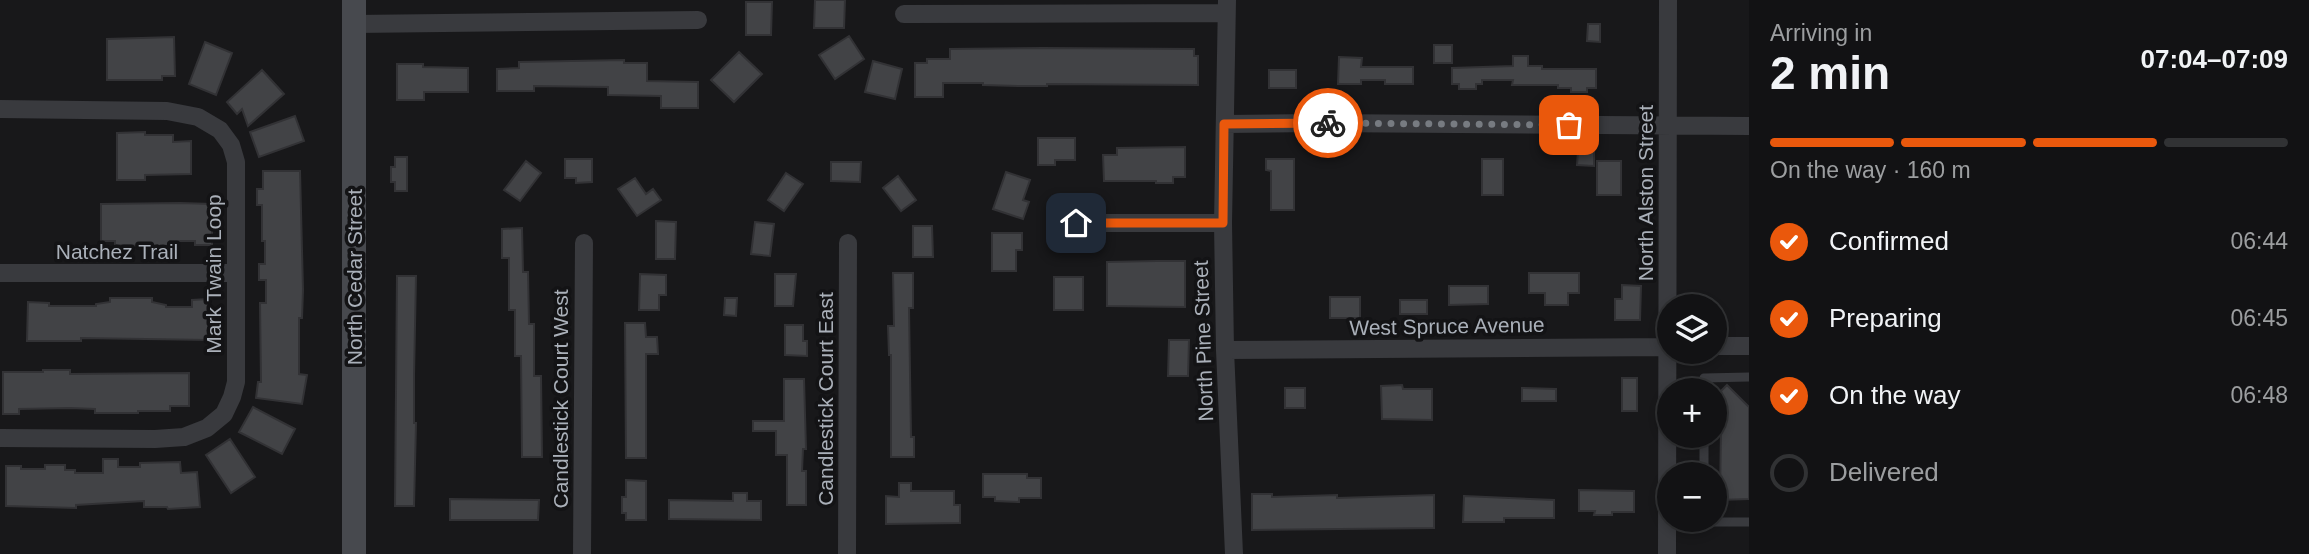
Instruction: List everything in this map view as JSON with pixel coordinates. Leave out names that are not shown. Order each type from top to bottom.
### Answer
[{"type":"street","name":"North Alston Street","points":[[1668,0],[1669,294]]},
{"type":"street","points":[[904,13],[1226,7]]},
{"type":"street","name":"North Pine Street","points":[[1226,7],[1224,350],[1234,554]]},
{"type":"street","points":[[354,12],[698,20]]},
{"type":"street","name":"North Cedar Street","points":[[354,12],[354,554]]},
{"type":"street","name":"Mark Twain Loop","points":[[0,109],[167,111],[198,117],[220,130],[231,145],[236,162],[236,382],[223,414],[207,428],[184,437],[0,438]]},
{"type":"street","points":[[1224,124],[1749,126]]},
{"type":"street","points":[[1076,223],[1223,223]]},
{"type":"street","name":"Candlestick Court West","points":[[582,554],[584,243]]},
{"type":"street","name":"Candlestick Court East","points":[[848,243],[848,554]]},
{"type":"street","name":"Natchez Trail","points":[[0,273],[235,273]]},
{"type":"street","name":"West Spruce Avenue","points":[[1224,350],[1657,346]]},
{"type":"street","points":[[1727,346],[1749,346]]},
{"type":"street","name":"North Alston Street","points":[[1667,554],[1669,448]]},
{"type":"lane","points":[[1704,378],[1749,377]]},
{"type":"lane","points":[[1727,521],[1749,522]]},
{"type":"building","points":[[815,0],[845,0],[844,28],[814,28]]},
{"type":"building","points":[[746,2],[772,2],[771,35],[746,35]]},
{"type":"building","points":[[1588,24],[1600,24],[1600,42],[1587,41]]},
{"type":"building","points":[[849,36],[864,59],[835,79],[819,55]]},
{"type":"building","points":[[174,37],[175,76],[162,76],[162,80],[107,80],[107,39]]},
{"type":"building","points":[[205,42],[232,53],[216,95],[189,84]]},
{"type":"building","points":[[1434,45],[1452,45],[1452,63],[1434,63]]},
{"type":"building","points":[[950,49],[1194,49],[1194,56],[1198,56],[1198,85],[1018,86],[943,83],[943,97],[915,97],[915,63],[927,63],[927,59],[950,59]]},
{"type":"building","points":[[739,52],[762,74],[734,102],[711,80]]},
{"type":"building","points":[[1513,56],[1528,56],[1528,66],[1542,66],[1542,69],[1596,69],[1596,88],[1587,88],[1587,92],[1571,92],[1571,88],[1558,88],[1558,85],[1512,85],[1513,80],[1482,80],[1482,84],[1476,84],[1476,89],[1459,89],[1459,84],[1452,84],[1452,68],[1513,66]]},
{"type":"building","points":[[1339,57],[1362,58],[1361,67],[1413,67],[1413,84],[1385,84],[1385,80],[1361,80],[1361,84],[1338,84]]},
{"type":"building","points":[[624,60],[624,63],[647,63],[647,81],[698,82],[698,108],[661,108],[661,96],[608,95],[608,87],[534,86],[534,91],[497,91],[497,69],[519,68],[519,62]]},
{"type":"building","points":[[873,61],[902,69],[895,99],[865,92]]},
{"type":"building","points":[[397,64],[468,68],[468,92],[424,92],[424,100],[397,100]]},
{"type":"building","points":[[262,70],[284,94],[248,126],[242,109],[237,114],[227,102]]},
{"type":"building","points":[[1269,70],[1296,70],[1296,88],[1269,88]]},
{"type":"building","points":[[295,116],[304,141],[259,157],[250,132]]},
{"type":"building","points":[[145,132],[145,135],[173,135],[173,142],[191,141],[191,174],[145,175],[145,180],[117,180],[117,133]]},
{"type":"building","points":[[1038,138],[1075,138],[1075,160],[1055,160],[1055,165],[1038,165]]},
{"type":"building","points":[[1185,147],[1185,177],[1173,177],[1173,183],[1104,181],[1103,155],[1117,155],[1117,148]]},
{"type":"building","points":[[1578,151],[1594,151],[1594,166],[1577,165]]},
{"type":"building","points":[[395,157],[407,157],[407,191],[395,191],[395,182],[391,182],[391,167],[395,167]]},
{"type":"building","points":[[565,159],[592,159],[592,182],[576,183],[576,178],[565,178]]},
{"type":"building","points":[[1266,159],[1294,159],[1294,210],[1271,210],[1271,171],[1266,170]]},
{"type":"building","points":[[1482,159],[1503,159],[1503,195],[1482,195]]},
{"type":"building","points":[[526,161],[541,173],[520,201],[504,190]]},
{"type":"building","points":[[1597,161],[1621,161],[1621,195],[1597,195]]},
{"type":"building","points":[[831,162],[861,162],[860,182],[831,181]]},
{"type":"building","points":[[263,171],[300,171],[303,290],[302,318],[299,318],[299,374],[307,375],[302,404],[256,398],[258,382],[261,382],[260,303],[266,303],[266,280],[259,280],[259,264],[265,264],[262,205],[257,205],[257,189],[263,189]]},
{"type":"building","points":[[1006,172],[1030,180],[1023,200],[1029,202],[1023,219],[993,209]]},
{"type":"building","points":[[786,173],[803,184],[784,211],[768,200]]},
{"type":"building","points":[[898,176],[916,200],[901,211],[883,188]]},
{"type":"building","points":[[635,178],[646,194],[653,189],[661,200],[637,216],[618,189]]},
{"type":"building","points":[[101,204],[212,204],[212,245],[195,245],[195,241],[170,241],[170,246],[115,245],[115,241],[101,241]]},
{"type":"building","points":[[656,221],[676,222],[675,259],[656,259]]},
{"type":"building","points":[[755,222],[774,224],[770,256],[751,254]]},
{"type":"building","points":[[913,226],[932,226],[933,257],[913,257]]},
{"type":"building","points":[[522,228],[523,272],[528,272],[529,324],[534,324],[534,376],[541,376],[542,457],[522,457],[521,356],[515,356],[515,310],[509,310],[509,258],[502,258],[502,229]]},
{"type":"building","points":[[992,233],[1022,233],[1022,250],[1016,250],[1016,271],[992,271]]},
{"type":"building","points":[[1185,261],[1185,307],[1107,306],[1107,262]]},
{"type":"building","points":[[893,273],[913,273],[913,308],[909,308],[911,437],[914,437],[914,457],[891,457],[891,355],[888,326],[894,326]]},
{"type":"building","points":[[1529,273],[1579,273],[1579,293],[1568,293],[1568,305],[1545,305],[1545,293],[1529,293]]},
{"type":"building","points":[[640,274],[666,275],[666,295],[659,295],[659,310],[639,310]]},
{"type":"building","points":[[775,274],[796,274],[793,306],[775,306]]},
{"type":"building","points":[[397,276],[416,276],[414,506],[395,506]]},
{"type":"building","points":[[1054,277],[1083,277],[1083,310],[1054,310]]},
{"type":"building","points":[[1622,285],[1641,286],[1640,320],[1615,320],[1615,299],[1622,299]]},
{"type":"building","points":[[1449,286],[1488,286],[1488,304],[1449,305]]},
{"type":"building","points":[[1330,297],[1360,297],[1360,318],[1330,318]]},
{"type":"building","points":[[110,298],[152,298],[152,302],[166,307],[192,307],[192,300],[209,299],[209,340],[81,338],[81,341],[27,341],[28,302],[49,303],[49,306],[96,306],[110,302]]},
{"type":"building","points":[[725,298],[737,298],[736,316],[724,315]]},
{"type":"building","points":[[1400,300],[1427,300],[1427,314],[1400,314]]},
{"type":"building","points":[[625,323],[645,323],[646,337],[657,337],[658,354],[646,354],[646,458],[626,458]]},
{"type":"building","points":[[785,325],[803,325],[807,356],[785,355]]},
{"type":"building","points":[[1169,340],[1189,340],[1188,376],[1168,376]]},
{"type":"building","points":[[70,370],[70,374],[189,373],[189,406],[170,406],[170,411],[138,413],[95,413],[95,409],[70,408],[19,409],[19,414],[3,414],[3,372]]},
{"type":"building","points":[[1622,378],[1637,378],[1637,411],[1622,411]]},
{"type":"building","points":[[784,379],[804,379],[806,449],[803,449],[802,471],[806,471],[806,505],[787,505],[787,455],[776,455],[776,431],[753,431],[753,421],[784,421]]},
{"type":"building","points":[[1402,385],[1403,389],[1432,389],[1432,420],[1382,419],[1381,386]]},
{"type":"building","points":[[1727,385],[1749,407],[1749,499],[1727,500],[1727,462],[1721,462],[1721,448],[1727,448]]},
{"type":"building","points":[[1285,388],[1305,388],[1305,408],[1285,408]]},
{"type":"building","points":[[1522,388],[1556,389],[1556,401],[1522,401]]},
{"type":"building","points":[[253,407],[295,429],[282,454],[239,432]]},
{"type":"building","points":[[230,439],[255,477],[231,493],[206,455]]},
{"type":"building","points":[[103,459],[118,459],[118,467],[140,467],[140,463],[180,462],[181,473],[197,472],[200,507],[144,507],[144,501],[76,505],[76,508],[6,506],[6,466],[45,469],[45,465],[65,465],[65,470],[75,470],[75,473],[103,473]]},
{"type":"building","points":[[983,474],[1027,474],[1027,478],[1041,478],[1041,498],[1019,498],[1019,502],[995,501],[995,497],[983,497]]},
{"type":"building","points":[[626,480],[646,481],[646,520],[626,520],[626,513],[622,513]]},
{"type":"building","points":[[899,483],[911,483],[911,491],[954,491],[954,505],[960,505],[960,523],[886,524],[886,496],[899,497]]},
{"type":"building","points":[[1579,490],[1634,491],[1634,512],[1594,515],[1595,511],[1579,511]]},
{"type":"building","points":[[733,493],[747,493],[747,501],[761,501],[761,520],[669,519],[669,500],[733,501]]},
{"type":"building","points":[[1252,494],[1272,494],[1272,497],[1337,495],[1337,498],[1434,495],[1434,528],[1252,530]]},
{"type":"building","points":[[1464,496],[1554,500],[1554,518],[1504,518],[1504,522],[1463,522]]},
{"type":"building","points":[[450,499],[539,500],[538,520],[450,520]]},
{"type":"way so far","points":[[1328,123],[1569,125]]},
{"type":"route","points":[[1076,223],[1223,223],[1224,124],[1328,123]]}]
